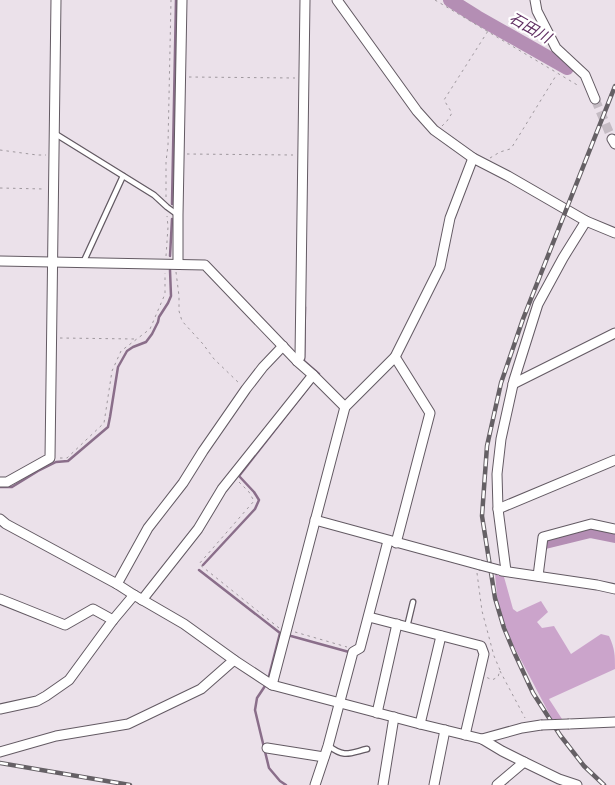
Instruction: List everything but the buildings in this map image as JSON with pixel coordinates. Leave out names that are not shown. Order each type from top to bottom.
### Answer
[{"type":"street","points":[[0,482],[7,482],[50,458],[56,0]]},
{"type":"street","points":[[176,264],[182,0]]},
{"type":"street","points":[[297,361],[300,357],[305,0]]},
{"type":"street","points":[[337,0],[417,111],[436,131],[473,158],[586,221],[615,233]]},
{"type":"street","points":[[535,0],[537,11],[556,48],[585,75],[595,99]]},
{"type":"street","points":[[272,685],[345,407],[395,357],[440,267],[450,218],[473,158]]},
{"type":"street","points":[[503,571],[497,474],[501,439],[513,384],[538,304],[586,221]]},
{"type":"street","points":[[0,261],[205,265],[297,361],[345,407]]},
{"type":"street","points":[[513,384],[615,333]]},
{"type":"street","points":[[117,584],[148,528],[183,483],[202,451],[246,389],[283,346]]},
{"type":"street","points":[[315,785],[328,746],[353,652],[360,648],[430,413],[395,357]]},
{"type":"street","points":[[142,600],[198,529],[222,489],[313,375]]},
{"type":"street","points":[[498,509],[615,460]]},
{"type":"street","points":[[0,519],[117,584],[184,624],[272,685],[420,724],[482,738],[524,762],[559,779],[577,785]]},
{"type":"street","points":[[315,520],[503,571],[615,589]]},
{"type":"street","points":[[538,576],[543,537],[591,524],[615,530]]},
{"type":"street","points":[[0,709],[37,701],[69,680],[134,595]]},
{"type":"street","points":[[0,600],[65,625],[93,609],[113,620]]},
{"type":"street","points":[[369,617],[481,646],[484,654],[465,735]]},
{"type":"street","points":[[377,713],[397,624]]},
{"type":"street","points":[[420,724],[441,636]]},
{"type":"street","points":[[0,752],[56,736],[128,724],[201,689],[234,660]]},
{"type":"street","points":[[383,785],[394,717]]},
{"type":"street","points":[[482,738],[530,726],[615,722]]},
{"type":"street","points":[[434,785],[444,730]]},
{"type":"street","points":[[267,748],[324,757]]},
{"type":"street","points":[[497,785],[524,762]]},
{"type":"lane","points":[[54,133],[154,195],[178,216]]},
{"type":"lane","points":[[83,263],[123,176]]},
{"type":"lane","points":[[407,627],[414,602]]},
{"type":"lane","points":[[328,746],[338,753],[347,754],[367,749]]},
{"type":"path","points":[[50,458],[67,458],[104,422],[112,370],[120,351],[150,329],[165,294],[164,264],[168,227],[166,162],[171,0]]},
{"type":"path","points":[[435,0],[578,86],[590,87]]},
{"type":"path","points":[[436,131],[447,121],[452,113],[444,100],[488,32]]},
{"type":"path","points":[[484,164],[487,160],[512,147],[558,73]]},
{"type":"path","points":[[180,76],[304,78]]},
{"type":"path","points":[[0,150],[54,156]]},
{"type":"path","points":[[179,154],[302,155]]},
{"type":"path","points":[[0,188],[54,189]]},
{"type":"path","points":[[176,264],[179,311],[182,321],[214,359],[246,389]]},
{"type":"path","points":[[52,338],[137,339]]},
{"type":"path","points":[[239,482],[249,492],[254,501],[199,564],[279,628],[357,650]]},
{"type":"path","points":[[478,565],[478,588],[482,611],[494,656],[530,726]]},
{"type":"path","points":[[479,674],[492,680],[498,677],[500,670]]},
{"type":"shaded area","points":[[495,574],[504,577],[513,609],[517,612],[541,601],[548,612],[537,622],[542,628],[554,626],[571,654],[601,634],[609,636],[614,652],[615,669],[549,699],[562,719],[552,719],[512,643],[498,606]]},
{"type":"waterway","points":[[172,204],[176,0]]},
{"type":"waterway","name":"石田川","points":[[450,0],[567,68]]},
{"type":"waterway","points":[[170,256],[172,219]]},
{"type":"waterway","points":[[0,487],[12,487],[56,462],[68,461],[108,427],[118,367],[127,351],[146,342],[152,334],[171,296],[170,270]]},
{"type":"waterway","points":[[305,307],[304,361],[319,374]]},
{"type":"waterway","points":[[203,565],[255,509],[259,500],[239,476],[311,384]]},
{"type":"waterway","points":[[545,542],[590,531],[615,536]]},
{"type":"waterway","points":[[199,570],[280,633],[269,676]]},
{"type":"waterway","points":[[291,636],[349,652]]},
{"type":"waterway","points":[[265,686],[257,698],[255,710],[269,768],[286,785]]},
{"type":"tunnel","points":[[595,99],[612,139]]},
{"type":"railway","points":[[604,785],[584,766],[560,735],[533,693],[514,652],[495,598],[482,516],[487,446],[501,383],[523,319],[615,86]]},
{"type":"railway","points":[[0,763],[130,785]]}]
